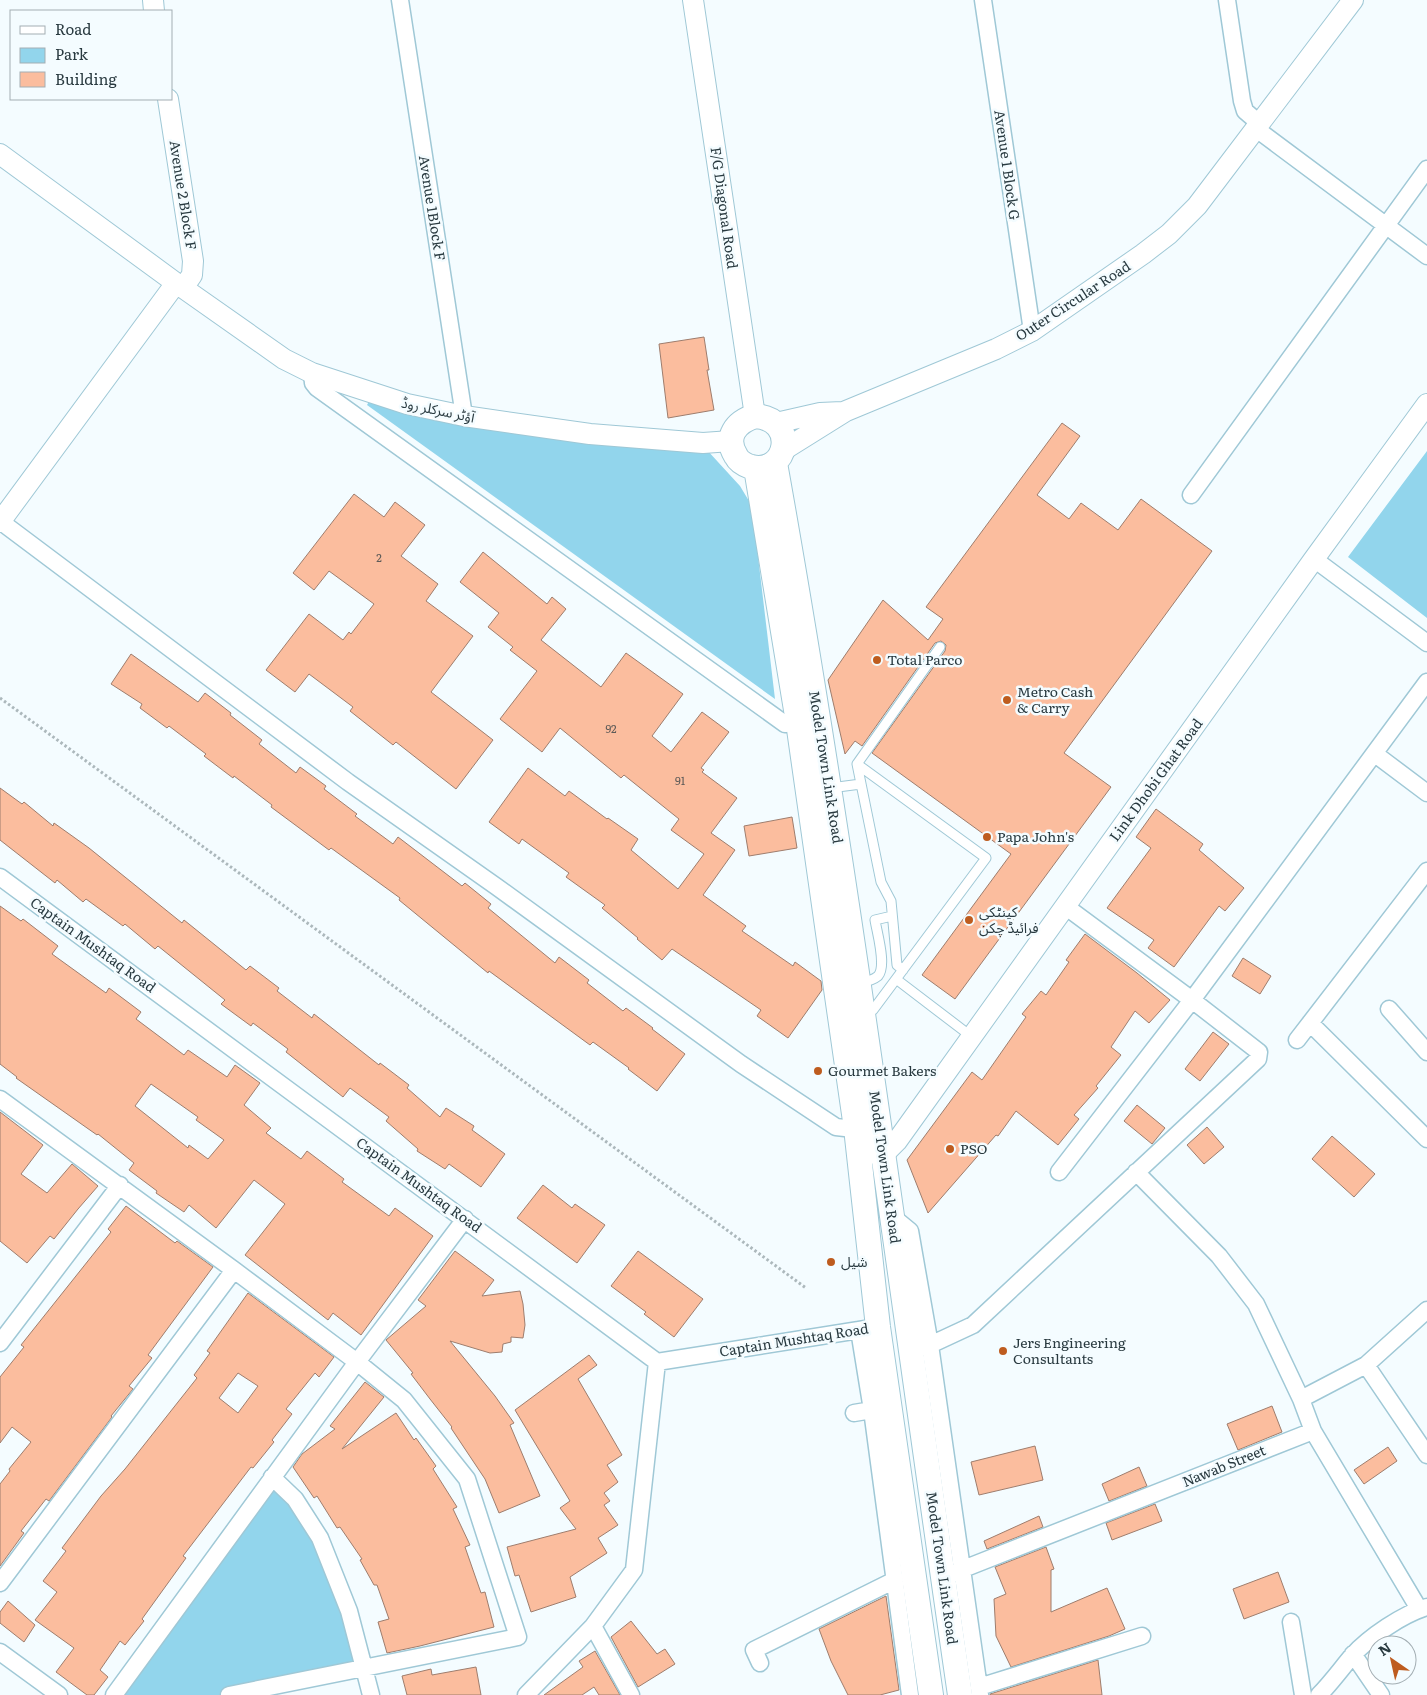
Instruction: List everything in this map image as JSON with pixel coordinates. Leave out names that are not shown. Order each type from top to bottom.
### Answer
[{"type":"main road","points":[[743,420],[766,420],[783,436],[771,461],[746,466],[738,460],[733,451],[731,441],[735,429],[743,420]]},
{"type":"main road","name":"Model Town Link Road","points":[[771,461],[798,722],[856,1128],[869,1329],[931,1695]]},
{"type":"main road","name":"Model Town Link Road","points":[[771,461],[830,788],[882,1152],[920,1347],[953,1573],[973,1692]]},
{"type":"street","name":"Avenue 1Block F","points":[[400,0],[464,416]]},
{"type":"street","name":"F/G Diagonal Road","points":[[693,0],[766,420]]},
{"type":"street","name":"Avenue 1 Block G","points":[[983,0],[1032,330]]},
{"type":"street","points":[[1227,0],[1245,111],[1257,125],[1427,256]]},
{"type":"street","name":"Outer Circular Road","points":[[771,461],[846,411],[996,349],[1032,330],[1169,234],[1197,206],[1354,0]]},
{"type":"street","name":"Avenue 2 Block F","points":[[0,521],[179,286],[192,275],[194,261],[168,100]]},
{"type":"street","name":"آؤٹر سرکلر روڈ","points":[[0,154],[179,286],[284,359],[312,373],[408,404],[464,416],[590,434],[703,443],[731,441]]},
{"type":"street","points":[[1191,495],[1427,170]]},
{"type":"street","points":[[312,373],[313,383],[317,388],[785,724],[798,722]]},
{"type":"street","name":"Link Dhobi Ghat Road","points":[[882,1152],[888,1150],[897,1141],[1427,404]]},
{"type":"street","name":"Outer Circular Road","points":[[766,420],[846,411]]},
{"type":"street","points":[[0,521],[348,782],[497,887],[741,1064],[836,1127],[856,1128],[879,1122]]},
{"type":"street","points":[[1314,559],[1427,643]]},
{"type":"street","points":[[1060,1172],[1192,1000],[1427,682]]},
{"type":"street","points":[[1375,754],[1427,793]]},
{"type":"street","points":[[1297,1040],[1427,871]]},
{"type":"street","name":"Captain Mushtaq Road","points":[[0,877],[657,1362],[869,1329]]},
{"type":"street","points":[[920,1347],[973,1325],[1258,1059],[1259,1052],[1065,906]]},
{"type":"street","points":[[1389,1009],[1427,1052]]},
{"type":"street","points":[[1310,1024],[1427,1139]]},
{"type":"street","points":[[0,1099],[234,1270],[357,1362],[404,1400],[467,1479],[518,1637],[229,1695]]},
{"type":"street","points":[[858,1156],[882,1152]]},
{"type":"street","points":[[1136,1172],[1219,1256],[1256,1304],[1301,1399],[1312,1431],[1423,1608],[1381,1631],[1353,1654],[1319,1695]]},
{"type":"street","points":[[0,1343],[120,1186]]},
{"type":"street","points":[[114,1695],[272,1477],[465,1220]]},
{"type":"street","points":[[0,1584],[234,1270]]},
{"type":"street","points":[[1301,1399],[1366,1365],[1427,1310]]},
{"type":"street","points":[[869,1329],[872,1410],[910,1695]]},
{"type":"street","points":[[526,1695],[593,1626],[634,1570],[657,1362]]},
{"type":"street","points":[[1366,1365],[1427,1455]]},
{"type":"street","points":[[854,1413],[872,1410]]},
{"type":"street","name":"Nawab Street","points":[[953,1573],[1312,1431]]},
{"type":"street","points":[[272,1477],[294,1498],[320,1538],[350,1611],[371,1695]]},
{"type":"street","points":[[760,1663],[754,1650],[895,1580]]},
{"type":"street","points":[[1291,1622],[1303,1695]]},
{"type":"street","points":[[593,1626],[632,1695]]},
{"type":"street","points":[[973,1692],[1142,1636]]},
{"type":"street","points":[[0,1652],[59,1695]]},
{"type":"street","points":[[1353,1654],[1381,1695]]},
{"type":"lane","points":[[903,970],[897,965],[891,901],[881,882],[857,764],[940,647]]},
{"type":"lane","points":[[857,764],[986,858],[873,1010],[862,1012]]},
{"type":"lane","points":[[830,788],[861,784]]},
{"type":"lane","points":[[858,984],[871,980],[878,975],[882,968],[875,920],[892,916]]},
{"type":"lane","points":[[896,979],[972,1038]]},
{"type":"path","points":[[0,698],[806,1288]]},
{"type":"green space","points":[[374,392],[707,450],[740,486],[752,506],[775,699],[367,405]]},
{"type":"green space","points":[[1427,451],[1427,618],[1348,557]]},
{"type":"green space","points":[[272,1477],[320,1538],[365,1669],[229,1695],[114,1695]]},
{"type":"building","points":[[704,337],[709,370],[707,370],[714,410],[668,418],[659,344]]},
{"type":"building","name":"Metro Cash & Carry","points":[[1062,423],[1080,436],[1037,495],[1069,519],[1081,503],[1118,530],[1141,499],[1212,551],[1064,753],[1111,787],[955,999],[922,975],[1011,854],[872,753],[945,651],[946,645],[941,641],[935,643],[862,746],[855,741],[845,754],[828,680],[883,600],[928,640],[943,619],[926,607]]},
{"type":"building","points":[[354,494],[384,517],[395,502],[425,525],[401,556],[438,584],[426,601],[473,636],[431,692],[493,740],[456,789],[396,742],[393,745],[350,711],[353,707],[309,674],[295,692],[266,670],[309,614],[343,640],[349,632],[351,634],[374,604],[329,571],[314,590],[293,573]]},
{"type":"building","points":[[483,552],[547,604],[552,597],[566,609],[541,640],[601,687],[626,653],[683,694],[652,736],[671,752],[702,712],[729,732],[701,768],[704,770],[702,772],[737,798],[711,833],[735,850],[703,895],[746,926],[742,931],[793,966],[795,962],[821,981],[822,990],[788,1038],[757,1016],[761,1010],[672,949],[662,960],[602,908],[605,905],[566,877],[569,873],[522,839],[519,844],[489,822],[528,768],[565,796],[569,791],[638,839],[631,850],[678,889],[704,854],[671,830],[679,819],[624,775],[621,778],[560,728],[542,752],[500,719],[537,671],[510,650],[513,647],[488,627],[499,613],[460,582]]},
{"type":"building","points":[[131,654],[198,702],[205,693],[262,740],[259,744],[296,773],[300,767],[326,786],[324,789],[357,814],[355,816],[393,844],[398,837],[462,886],[465,883],[491,904],[488,908],[555,963],[559,957],[589,980],[587,983],[623,1011],[626,1008],[685,1054],[657,1091],[593,1042],[590,1045],[489,971],[488,973],[399,900],[400,898],[331,848],[329,850],[271,807],[272,805],[234,776],[233,778],[204,756],[206,754],[169,726],[167,728],[140,708],[142,704],[111,684]]},
{"type":"building","points":[[0,788],[22,804],[24,802],[53,826],[54,823],[89,848],[182,923],[184,920],[246,970],[250,966],[279,988],[277,991],[312,1018],[314,1014],[379,1065],[380,1063],[409,1085],[407,1088],[440,1117],[446,1108],[474,1126],[472,1130],[505,1154],[481,1187],[449,1164],[445,1169],[417,1151],[418,1149],[386,1121],[389,1117],[350,1088],[343,1097],[286,1052],[288,1049],[253,1023],[251,1026],[221,1004],[225,1000],[158,946],[155,949],[125,924],[123,926],[86,899],[83,902],[57,880],[55,883],[0,840]]},
{"type":"building","points":[[1156,809],[1203,844],[1199,850],[1244,888],[1225,911],[1219,906],[1174,967],[1148,948],[1154,940],[1107,908],[1151,848],[1136,837]]},
{"type":"building","points":[[792,817],[797,848],[749,856],[744,826]]},
{"type":"building","points":[[0,906],[21,921],[23,919],[58,946],[52,954],[106,993],[109,988],[141,1012],[136,1019],[184,1055],[188,1050],[227,1077],[235,1065],[260,1083],[244,1105],[271,1128],[266,1133],[301,1159],[307,1151],[344,1179],[342,1182],[389,1216],[395,1208],[433,1236],[361,1335],[333,1313],[328,1320],[245,1255],[285,1204],[254,1180],[216,1228],[189,1205],[184,1212],[156,1193],[157,1191],[129,1170],[134,1163],[98,1134],[16,1078],[0,1064]],"holes":[[[151,1084],[198,1117],[196,1120],[224,1140],[208,1159],[189,1145],[188,1148],[135,1106]]]},
{"type":"building","points":[[1085,934],[1170,1000],[1149,1023],[1135,1011],[1111,1047],[1121,1055],[1096,1086],[1098,1088],[1074,1115],[1079,1119],[1058,1145],[1016,1111],[998,1136],[996,1135],[928,1213],[907,1160],[972,1072],[982,1080],[1026,1017],[1022,1014],[1041,991],[1046,995],[1069,962],[1066,960]]},
{"type":"building","points":[[1243,958],[1271,976],[1260,994],[1232,976]]},
{"type":"building","points":[[1213,1032],[1229,1044],[1200,1081],[1185,1069]]},
{"type":"building","points":[[1137,1105],[1165,1128],[1152,1144],[1124,1121]]},
{"type":"building","points":[[0,1112],[43,1145],[21,1174],[47,1193],[72,1164],[98,1186],[54,1239],[50,1236],[27,1263],[0,1241]]},
{"type":"building","points":[[1207,1127],[1224,1147],[1204,1164],[1187,1145]]},
{"type":"building","points":[[1332,1136],[1375,1174],[1354,1197],[1312,1159]]},
{"type":"building","points":[[543,1185],[572,1208],[575,1204],[605,1225],[577,1263],[517,1218]]},
{"type":"building","points":[[126,1206],[175,1243],[177,1241],[213,1267],[148,1355],[152,1358],[129,1386],[133,1389],[49,1501],[46,1499],[21,1531],[24,1533],[0,1566],[0,1484],[10,1471],[9,1469],[31,1442],[12,1427],[0,1443],[0,1377],[24,1347],[21,1345],[111,1232],[108,1229]]},
{"type":"building","points":[[455,1251],[494,1280],[482,1296],[520,1291],[523,1304],[525,1325],[523,1338],[511,1337],[511,1342],[503,1344],[502,1352],[490,1353],[450,1341],[495,1396],[514,1423],[510,1425],[540,1496],[499,1513],[485,1479],[452,1427],[411,1374],[413,1373],[386,1340],[426,1306],[418,1300]]},
{"type":"building","points":[[638,1251],[703,1299],[674,1337],[644,1314],[646,1312],[611,1286]]},
{"type":"building","points":[[248,1293],[334,1357],[319,1377],[315,1373],[286,1409],[292,1414],[272,1440],[274,1442],[253,1468],[251,1467],[183,1556],[186,1558],[142,1619],[144,1621],[125,1645],[120,1641],[100,1670],[108,1677],[94,1695],[87,1695],[56,1672],[74,1648],[35,1620],[57,1592],[43,1581],[66,1551],[62,1548],[101,1496],[125,1469],[197,1378],[194,1375],[210,1353],[207,1351]],"holes":[[[238,1373],[258,1386],[238,1413],[219,1398]]]},
{"type":"building","points":[[589,1355],[597,1365],[578,1379],[622,1455],[607,1465],[618,1482],[604,1493],[610,1501],[604,1505],[618,1525],[598,1538],[607,1553],[570,1577],[576,1597],[531,1612],[519,1575],[515,1576],[507,1547],[576,1529],[560,1508],[570,1501],[515,1410]]},
{"type":"building","points":[[365,1382],[384,1397],[342,1449],[396,1413],[414,1440],[416,1438],[436,1466],[433,1469],[457,1507],[453,1509],[470,1545],[465,1547],[481,1593],[485,1592],[494,1627],[387,1653],[378,1622],[389,1619],[377,1585],[374,1585],[360,1560],[362,1559],[340,1527],[337,1528],[317,1496],[314,1498],[293,1467],[302,1454],[335,1429],[330,1426]]},
{"type":"building","points":[[1272,1406],[1282,1432],[1238,1450],[1227,1424]]},
{"type":"building","points":[[1035,1446],[1043,1480],[979,1495],[971,1462]]},
{"type":"building","points":[[1388,1447],[1397,1461],[1364,1484],[1354,1470]]},
{"type":"building","points":[[1139,1467],[1147,1486],[1109,1501],[1102,1484]]},
{"type":"building","points":[[1155,1504],[1162,1521],[1112,1540],[1106,1523]]},
{"type":"building","points":[[1039,1516],[1043,1527],[987,1549],[984,1541]]},
{"type":"building","points":[[1046,1547],[1054,1569],[1051,1570],[1051,1612],[1107,1588],[1125,1629],[1109,1636],[1011,1667],[996,1636],[994,1599],[1006,1594],[995,1567]]},
{"type":"building","points":[[1278,1572],[1289,1602],[1244,1619],[1233,1589]]},
{"type":"building","points":[[886,1596],[899,1690],[880,1695],[848,1695],[831,1661],[819,1629]]},
{"type":"building","points":[[8,1601],[35,1625],[24,1642],[0,1623],[0,1612]]},
{"type":"building","points":[[631,1621],[657,1654],[665,1649],[675,1664],[638,1687],[611,1637]]},
{"type":"building","points":[[595,1651],[620,1695],[599,1695],[594,1687],[582,1695],[544,1695],[583,1667],[579,1661]]},
{"type":"building","points":[[1098,1660],[1102,1695],[990,1695],[990,1694]]},
{"type":"building","points":[[476,1667],[481,1695],[407,1695],[402,1676],[431,1669],[432,1675]]},
{"type":"place","name":"Total Parco","points":[[877,660]]},
{"type":"place","name":"Metro Cash & Carry","points":[[1007,700]]},
{"type":"place","name":"Papa John's","points":[[987,837]]},
{"type":"place","name":"کینٹکی فرائیڈ چکن","points":[[969,920]]},
{"type":"place","name":"Gourmet Bakers","points":[[818,1071]]},
{"type":"place","name":"PSO","points":[[950,1149]]},
{"type":"place","name":"شیل","points":[[831,1262]]},
{"type":"place","name":"Jers Engineering Consultants","points":[[1003,1351]]}]
